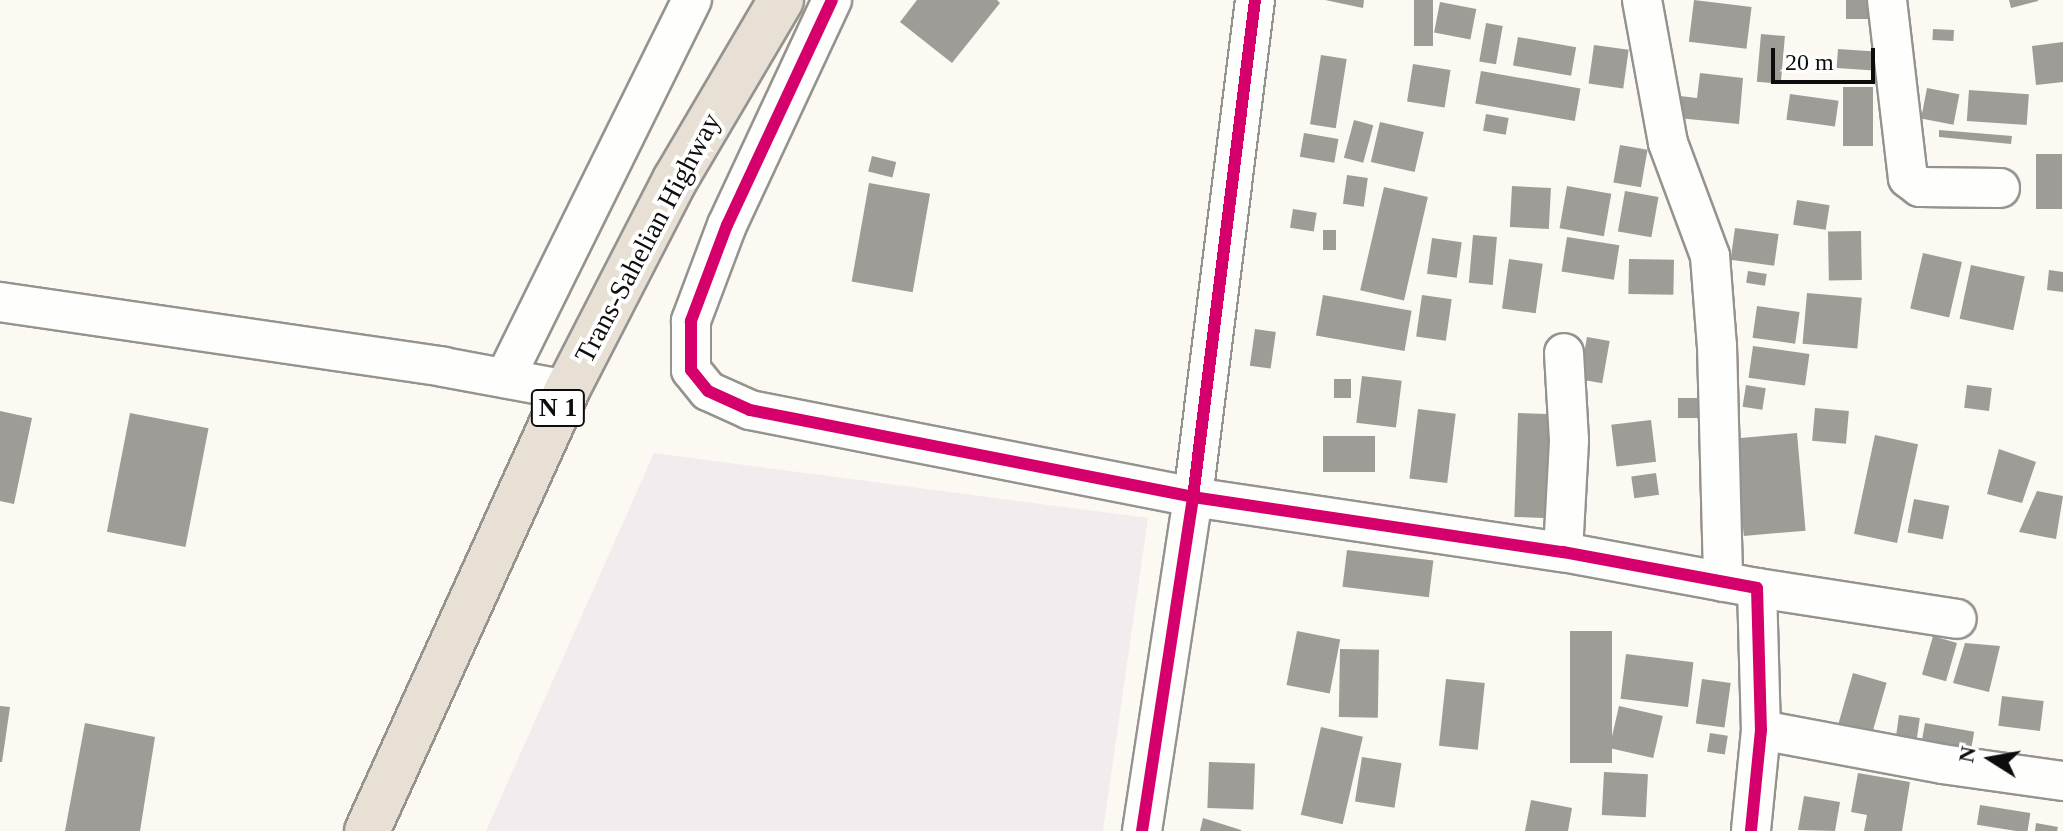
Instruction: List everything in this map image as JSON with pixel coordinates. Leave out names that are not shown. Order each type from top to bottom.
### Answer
[{"type":"highway","name":"Trans-Sahelian Highway","points":[[367,831],[567,390],[675,180],[781,0]]},
{"type":"street","points":[[505,378],[692,0]]},
{"type":"street","points":[[832,0],[717,253],[691,321],[691,370],[708,391],[750,410],[1193,497],[1563,552],[1740,585],[1957,619]]},
{"type":"street","points":[[1142,831],[1193,497],[1255,0]]},
{"type":"street","points":[[1642,0],[1668,143],[1710,256],[1740,585],[1761,730],[1751,831]]},
{"type":"street","points":[[1887,0],[1908,178],[1920,187],[2000,188]]},
{"type":"street","points":[[0,302],[567,390]]},
{"type":"street","points":[[1563,552],[1569,440],[1564,353]]},
{"type":"street","points":[[1761,730],[1942,764],[2063,781]]},
{"type":"shaded area","points":[[654,453],[1148,518],[1103,831],[486,831]]},
{"type":"building","points":[[917,0],[997,0],[1000,3],[952,63],[900,22]]},
{"type":"building","points":[[1325,0],[1364,0],[1363,8]]},
{"type":"building","points":[[1414,0],[1433,0],[1433,46],[1414,46]]},
{"type":"building","points":[[1694,0],[1752,7],[1746,49],[1689,42]]},
{"type":"building","points":[[1846,0],[1881,0],[1881,19],[1846,19]]},
{"type":"building","points":[[2009,0],[2038,0],[2038,1],[2011,8]]},
{"type":"building","points":[[1440,2],[1476,9],[1470,39],[1434,32]]},
{"type":"building","points":[[1486,23],[1503,26],[1496,64],[1479,61]]},
{"type":"building","points":[[1933,29],[1954,30],[1953,41],[1932,40]]},
{"type":"building","points":[[1761,34],[1785,36],[1781,84],[1757,82]]},
{"type":"building","points":[[1518,37],[1576,47],[1571,76],[1513,66]]},
{"type":"building","points":[[2063,42],[2063,82],[2036,85],[2032,46]]},
{"type":"building","points":[[1594,45],[1629,50],[1623,88],[1589,84]]},
{"type":"building","points":[[1838,49],[1879,52],[1878,71],[1837,68]]},
{"type":"building","points":[[1321,55],[1347,59],[1336,128],[1310,124]]},
{"type":"building","points":[[1413,64],[1451,70],[1445,107],[1407,102]]},
{"type":"building","points":[[1481,71],[1580,89],[1575,121],[1475,103]]},
{"type":"building","points":[[1700,73],[1743,78],[1739,124],[1678,118],[1680,96],[1697,98]]},
{"type":"building","points":[[1843,87],[1873,87],[1873,146],[1843,146]]},
{"type":"building","points":[[1927,88],[1959,94],[1953,125],[1921,118]]},
{"type":"building","points":[[1969,90],[2029,94],[2027,125],[1967,121]]},
{"type":"building","points":[[1790,94],[1839,101],[1835,127],[1786,120]]},
{"type":"building","points":[[1486,114],[1509,118],[1506,135],[1483,131]]},
{"type":"building","points":[[1354,120],[1373,125],[1363,163],[1344,158]]},
{"type":"building","points":[[1380,122],[1424,132],[1415,172],[1371,162]]},
{"type":"building","points":[[1939,130],[2012,136],[2011,144],[1939,137]]},
{"type":"building","points":[[1304,133],[1338,139],[1334,163],[1300,157]]},
{"type":"building","points":[[1620,145],[1648,150],[1641,187],[1613,182]]},
{"type":"building","points":[[2036,154],[2062,154],[2062,209],[2036,209]]},
{"type":"building","points":[[872,156],[896,162],[892,178],[868,172]]},
{"type":"building","points":[[1347,175],[1368,178],[1364,207],[1343,204]]},
{"type":"building","points":[[869,183],[930,194],[913,292],[852,281]]},
{"type":"building","points":[[1512,186],[1551,188],[1549,229],[1510,227]]},
{"type":"building","points":[[1567,186],[1611,194],[1604,236],[1560,228]]},
{"type":"building","points":[[1384,187],[1428,197],[1404,300],[1360,290]]},
{"type":"building","points":[[1625,191],[1658,197],[1651,237],[1618,231]]},
{"type":"building","points":[[1797,200],[1830,205],[1826,230],[1793,225]]},
{"type":"building","points":[[1293,209],[1317,213],[1314,232],[1290,228]]},
{"type":"building","points":[[1735,228],[1779,234],[1774,266],[1731,260]]},
{"type":"building","points":[[1323,230],[1336,230],[1336,250],[1323,250]]},
{"type":"building","points":[[1861,231],[1862,280],[1829,281],[1828,232]]},
{"type":"building","points":[[1473,235],[1497,237],[1493,285],[1469,283]]},
{"type":"building","points":[[1567,237],[1619,245],[1614,280],[1562,272]]},
{"type":"building","points":[[1432,238],[1462,242],[1457,278],[1427,274]]},
{"type":"building","points":[[1923,253],[1962,262],[1949,318],[1910,309]]},
{"type":"building","points":[[1509,259],[1543,264],[1536,313],[1502,309]]},
{"type":"building","points":[[1629,259],[1674,260],[1673,295],[1628,294]]},
{"type":"building","points":[[1971,265],[2025,276],[2013,330],[1960,319]]},
{"type":"building","points":[[2049,270],[2063,272],[2063,292],[2047,290]]},
{"type":"building","points":[[1748,271],[1767,274],[1765,286],[1746,283]]},
{"type":"building","points":[[1807,293],[1862,298],[1857,349],[1803,344]]},
{"type":"building","points":[[1323,295],[1412,311],[1405,351],[1316,335]]},
{"type":"building","points":[[1422,295],[1452,299],[1446,341],[1416,337]]},
{"type":"building","points":[[1757,306],[1800,312],[1795,344],[1753,338]]},
{"type":"building","points":[[1255,329],[1276,332],[1271,369],[1250,366]]},
{"type":"building","points":[[1587,337],[1610,341],[1602,383],[1580,379]]},
{"type":"building","points":[[1753,346],[1809,354],[1805,386],[1749,378]]},
{"type":"building","points":[[1362,376],[1402,381],[1396,428],[1356,423]]},
{"type":"building","points":[[1334,379],[1351,379],[1351,398],[1334,398]]},
{"type":"building","points":[[1746,385],[1766,388],[1762,410],[1743,407]]},
{"type":"building","points":[[1967,385],[1992,388],[1989,411],[1964,408]]},
{"type":"building","points":[[1678,398],[1705,398],[1705,418],[1678,418]]},
{"type":"building","points":[[1815,408],[1849,411],[1846,444],[1812,441]]},
{"type":"building","points":[[1418,409],[1456,414],[1447,483],[1409,478]]},
{"type":"building","points":[[0,411],[32,418],[14,504],[0,501]]},
{"type":"building","points":[[130,413],[209,428],[185,547],[107,532]]},
{"type":"building","points":[[1518,413],[1555,414],[1551,518],[1514,517]]},
{"type":"building","points":[[1651,420],[1656,462],[1616,467],[1611,425]]},
{"type":"building","points":[[1797,433],[1806,531],[1744,536],[1735,438]]},
{"type":"building","points":[[1875,435],[1918,444],[1897,543],[1854,534]]},
{"type":"building","points":[[1323,436],[1375,436],[1375,472],[1323,472]]},
{"type":"building","points":[[1999,449],[2036,462],[2022,503],[1987,494]]},
{"type":"building","points":[[1656,473],[1659,495],[1634,498],[1631,476]]},
{"type":"building","points":[[2037,491],[2063,496],[2056,539],[2019,532]]},
{"type":"building","points":[[1914,499],[1949,506],[1943,539],[1908,532]]},
{"type":"building","points":[[1347,550],[1433,561],[1429,597],[1342,587]]},
{"type":"building","points":[[1297,631],[1340,639],[1330,693],[1287,685]]},
{"type":"building","points":[[1570,631],[1612,631],[1612,763],[1570,763]]},
{"type":"building","points":[[1933,636],[1957,643],[1946,681],[1922,674]]},
{"type":"building","points":[[1965,643],[2000,646],[1989,692],[1953,683]]},
{"type":"building","points":[[1340,649],[1379,650],[1378,718],[1339,717]]},
{"type":"building","points":[[1626,654],[1693,662],[1688,707],[1621,699]]},
{"type":"building","points":[[1853,673],[1887,683],[1871,736],[1838,726]]},
{"type":"building","points":[[1446,679],[1485,683],[1478,750],[1439,746]]},
{"type":"building","points":[[1702,679],[1731,683],[1724,728],[1696,724]]},
{"type":"building","points":[[2002,696],[2044,701],[2040,731],[1998,726]]},
{"type":"building","points":[[0,706],[10,707],[2,762],[0,762]]},
{"type":"building","points":[[1619,706],[1663,716],[1653,758],[1609,748]]},
{"type":"building","points":[[1899,715],[1920,718],[1916,744],[1895,741]]},
{"type":"building","points":[[85,723],[155,737],[140,831],[65,831]]},
{"type":"building","points":[[1925,723],[1974,732],[1970,755],[1921,747]]},
{"type":"building","points":[[1321,727],[1363,737],[1343,824],[1301,815]]},
{"type":"building","points":[[1710,733],[1728,736],[1725,755],[1707,752]]},
{"type":"building","points":[[1362,757],[1402,763],[1394,808],[1355,801]]},
{"type":"building","points":[[1209,762],[1255,764],[1253,810],[1207,808]]},
{"type":"building","points":[[1604,772],[1648,774],[1646,817],[1602,815]]},
{"type":"building","points":[[1858,773],[1910,782],[1902,831],[1864,831],[1867,815],[1851,812]]},
{"type":"building","points":[[1804,796],[1840,802],[1835,831],[1798,830]]},
{"type":"building","points":[[1531,800],[1572,808],[1568,831],[1525,831]]},
{"type":"building","points":[[1980,805],[2030,813],[2028,831],[1977,825]]},
{"type":"building","points":[[1203,818],[1241,830],[1241,831],[1200,831]]},
{"type":"building","points":[[2036,823],[2058,827],[2057,831],[2035,831]]},
{"type":"cycle path","points":[[832,0],[727,225],[691,321],[691,370],[708,391],[750,410],[1193,497],[1563,552],[1757,588],[1761,730],[1751,831]]},
{"type":"cycle path","points":[[1142,831],[1193,497],[1255,0]]}]
